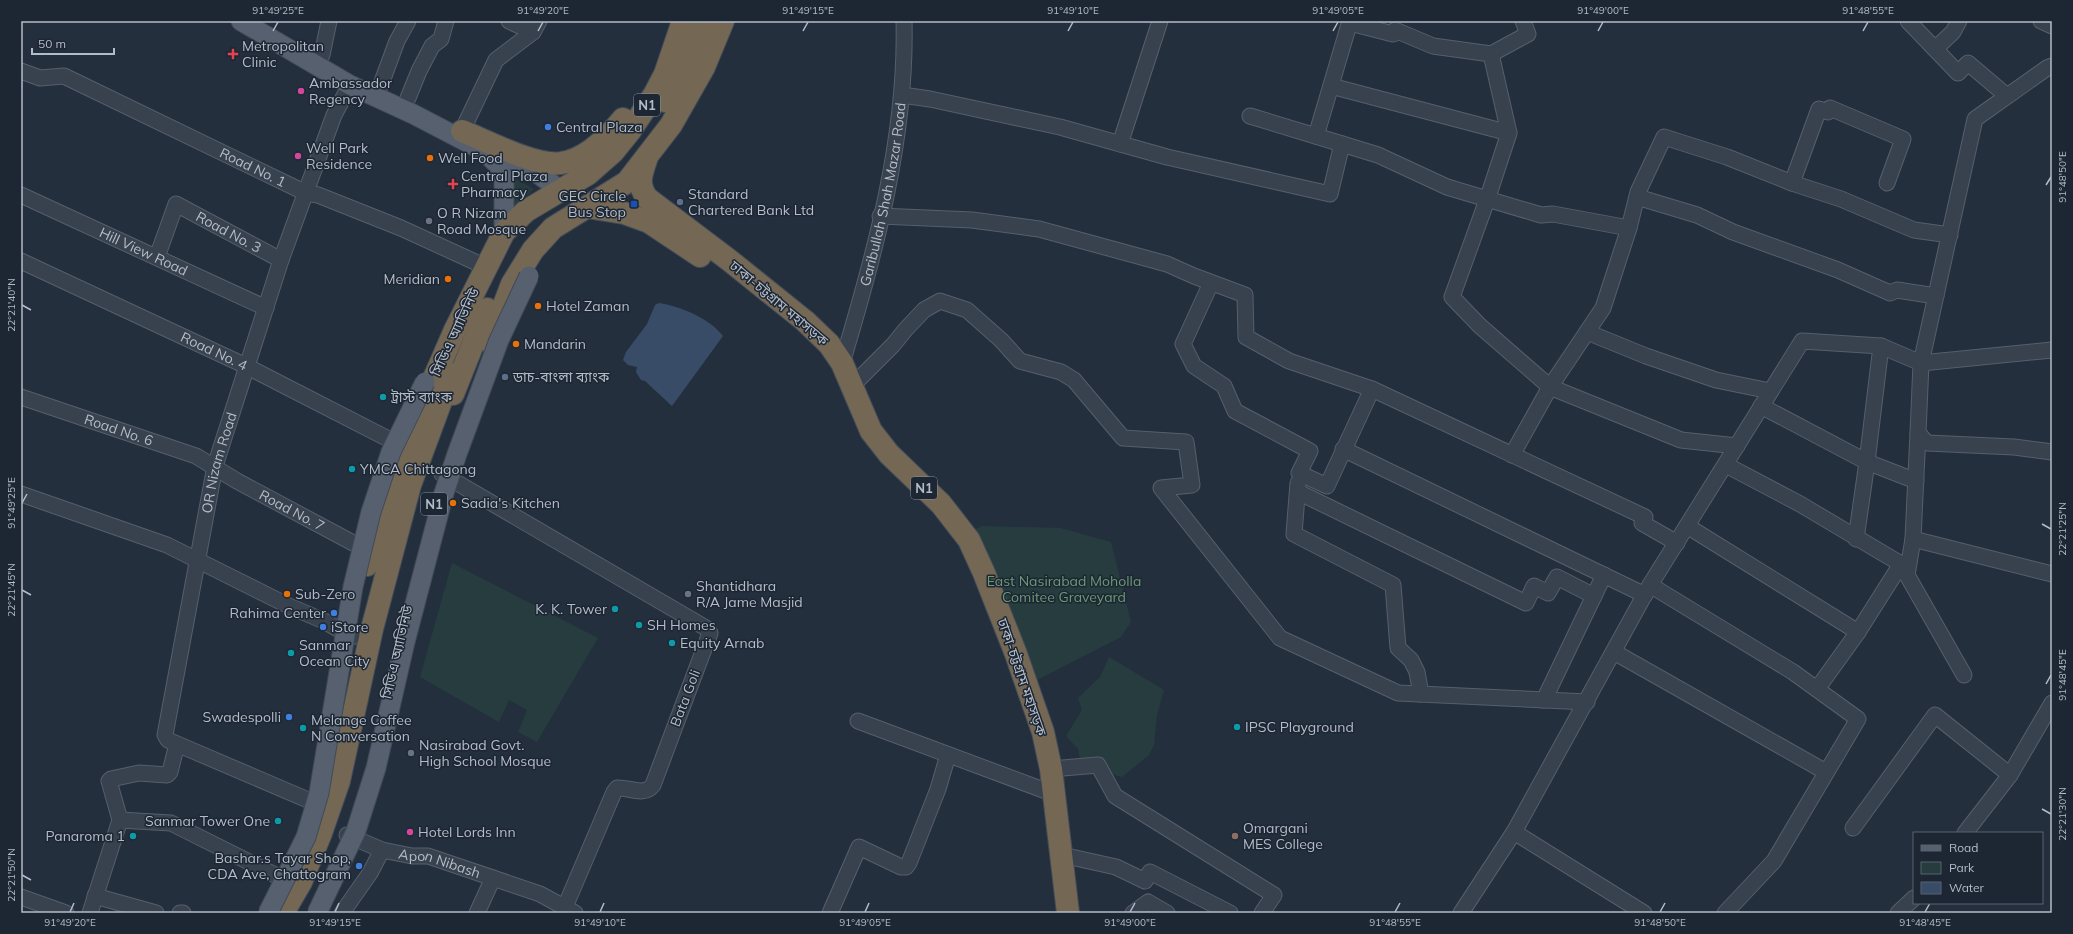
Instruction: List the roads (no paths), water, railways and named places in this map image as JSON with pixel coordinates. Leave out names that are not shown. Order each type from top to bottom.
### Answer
[{"type":"highway","name":"সিডিএ অ্যাভিনিউ","points":[[275,913],[293,884],[322,806],[348,670],[352,637],[370,552],[404,446],[453,334],[504,232],[526,211],[588,174],[613,152],[645,109],[665,74],[683,21]]},
{"type":"highway","points":[[283,913],[301,882],[322,833],[339,781],[372,629],[410,485],[456,358],[491,276],[504,252],[526,224],[606,168],[638,131],[673,72],[692,21]]},
{"type":"highway","points":[[313,912],[331,845],[350,793],[395,580],[418,497],[436,440],[499,281],[511,257],[534,229],[608,175],[640,138],[680,78],[702,21]]},
{"type":"highway","name":"সিডিএ অ্যাভিনিউ","points":[[313,912],[338,860],[360,801],[376,744],[402,625],[442,474],[512,284],[533,250],[553,228],[627,182],[671,125],[704,67],[723,21]]},
{"type":"highway","points":[[462,131],[524,157],[549,164],[570,161],[583,155],[604,139],[648,89],[665,74]]},
{"type":"highway","name":"ঢাকা-চট্টগ্রাম মহাসড়ক","points":[[648,153],[640,178],[640,187],[647,198],[729,260],[805,322],[828,344],[842,363],[861,411],[871,430],[889,454],[941,504],[969,540],[984,573],[1016,654],[1043,732],[1062,855],[1068,913]]},
{"type":"highway","name":"ঢাকা-চট্টগ্রাম মহাসড়ক","points":[[587,207],[624,213],[649,222],[724,273],[813,346],[828,364],[840,384],[854,425],[863,441],[886,467],[922,502],[967,561],[988,607],[1025,706],[1050,783],[1056,913]]},
{"type":"main road","points":[[241,21],[350,85],[413,114],[484,151],[499,166],[504,181],[504,232]]},
{"type":"main road","points":[[263,21],[380,86],[408,98],[536,173],[560,190]]},
{"type":"main road","points":[[313,912],[356,831],[363,810],[376,768],[423,572],[457,454],[499,340],[553,228]]},
{"type":"main road","points":[[268,913],[306,837],[319,792],[353,587],[371,512],[391,452],[439,354],[453,334]]},
{"type":"street","points":[[322,55],[329,21]]},
{"type":"street","points":[[380,86],[396,41],[408,21]]},
{"type":"street","points":[[408,98],[419,71],[432,46],[441,39],[446,21]]},
{"type":"street","points":[[509,21],[536,27]]},
{"type":"street","name":"Garibullah Shah Mazar Road","points":[[842,363],[868,276],[902,95],[904,21]]},
{"type":"street","points":[[1120,144],[1160,21]]},
{"type":"street","points":[[1316,136],[1350,22],[1392,34],[1395,30],[1433,46],[1492,54],[1528,34],[1523,21]]},
{"type":"street","points":[[1908,21],[1958,73],[1968,63],[2007,96]]},
{"type":"street","points":[[1935,49],[1953,32],[1960,21]]},
{"type":"street","points":[[2041,21],[2052,26]]},
{"type":"street","points":[[462,131],[496,60],[536,27]]},
{"type":"street","points":[[1492,54],[1509,133],[1487,200],[1452,297],[1480,326],[1550,387],[1681,440],[1737,446]]},
{"type":"street","points":[[1817,689],[1904,570],[1913,539],[1921,363],[1976,119],[2047,68],[2052,66]]},
{"type":"street","name":"Road No. 1","points":[[21,71],[40,78],[64,76],[306,193],[318,195],[401,228],[486,267]]},
{"type":"street","name":"OR Nizam Road","points":[[120,820],[108,781],[138,773],[167,775],[170,772],[172,742],[164,735],[215,466],[281,260],[334,115],[350,85]]},
{"type":"street","points":[[1331,86],[1509,133]]},
{"type":"street","points":[[902,95],[1060,127],[1174,159],[1330,194],[1342,144]]},
{"type":"street","points":[[1792,183],[1818,109],[1828,112],[1830,108],[1903,139],[1887,183]]},
{"type":"street","points":[[1250,116],[1378,155],[1447,187],[1487,200],[1541,215],[1553,214],[1629,228]]},
{"type":"street","points":[[1512,455],[1550,387],[1603,308],[1629,228],[1637,197],[1646,174],[1664,137],[1727,157],[1792,183],[1841,199],[1914,230],[1950,235]]},
{"type":"street","name":"Hill View Road","points":[[21,195],[266,308]]},
{"type":"street","points":[[1637,197],[1697,215],[1733,232],[1838,270],[1890,293],[1897,290],[1936,296]]},
{"type":"street","name":"Road No. 3","points":[[157,257],[176,204],[281,260]]},
{"type":"street","points":[[880,216],[972,220],[1039,229],[1167,264],[1245,296],[1246,337],[1289,361],[1372,389],[1645,517],[1642,523],[1677,543]]},
{"type":"street","name":"Road No. 4","points":[[21,261],[246,366],[404,446]]},
{"type":"street","points":[[1211,283],[1183,344],[1194,366],[1224,386],[1235,411],[1310,451],[1299,473],[1294,534],[1393,585],[1398,648],[1411,660],[1417,672],[1421,694]]},
{"type":"street","points":[[853,388],[867,370],[924,310],[940,302],[967,310],[1001,340],[1020,361],[1061,372],[1074,380],[1123,438],[1186,442],[1192,485],[1161,488],[1280,638],[1394,691],[1421,694],[1586,702]]},
{"type":"street","points":[[1587,332],[1646,356],[1716,380],[1770,392]]},
{"type":"street","points":[[1461,913],[1514,832],[1648,590],[1802,341],[1881,346],[1921,363],[2052,350]]},
{"type":"street","points":[[1856,539],[1881,346]]},
{"type":"street","points":[[1299,473],[1327,486],[1372,389]]},
{"type":"street","name":"Road No. 6","points":[[21,397],[196,456],[215,466]]},
{"type":"street","points":[[1761,406],[1867,462],[1916,481]]},
{"type":"street","points":[[1918,433],[1927,443],[2014,447],[2052,452]]},
{"type":"street","points":[[1343,449],[1604,575],[1648,590],[1793,672],[1858,719],[1845,744],[1826,772],[1774,861],[1725,913]]},
{"type":"street","points":[[1726,465],[1800,504],[1904,570],[1964,675]]},
{"type":"street","name":"Road No. 7","points":[[215,466],[237,481],[370,552]]},
{"type":"street","name":"Bata Goli","points":[[442,474],[706,628],[710,633],[653,785],[650,790],[644,792],[621,788],[617,788],[614,792],[570,910]]},
{"type":"street","points":[[1298,492],[1526,603],[1534,586],[1548,593],[1557,577],[1594,596]]},
{"type":"street","points":[[21,494],[167,545],[291,607],[324,621],[352,637]]},
{"type":"street","points":[[1687,526],[1858,632]]},
{"type":"street","points":[[1913,539],[2052,574]]},
{"type":"street","points":[[1544,700],[1604,575]]},
{"type":"street","points":[[1614,652],[1826,772]]},
{"type":"street","points":[[1965,832],[2010,775],[2052,703]]},
{"type":"street","points":[[1853,828],[1935,715],[2010,775]]},
{"type":"street","points":[[858,721],[948,755],[1050,783],[1098,765],[1115,796],[1274,895],[1262,913]]},
{"type":"street","points":[[172,742],[322,806]]},
{"type":"street","points":[[830,913],[859,847],[906,868],[938,789],[948,755]]},
{"type":"street","points":[[90,913],[120,820],[171,823],[293,884]]},
{"type":"street","points":[[1514,832],[1644,913]]},
{"type":"street","points":[[347,835],[382,850]]},
{"type":"street","name":"Apon Nibash","points":[[342,913],[370,873],[382,850],[412,856],[428,856],[540,894],[570,910]]},
{"type":"street","points":[[1062,855],[1116,867],[1145,881],[1150,872],[1230,913]]},
{"type":"street","points":[[477,913],[493,878]]},
{"type":"street","points":[[95,896],[156,913]]},
{"type":"street","points":[[21,897],[66,913]]},
{"type":"street","points":[[1898,913],[1913,899]]},
{"type":"street","points":[[1133,913],[1148,902],[1167,913]]},
{"type":"water","points":[[659,303],[677,307],[694,314],[710,324],[723,336],[672,406],[645,381],[641,380],[636,372],[637,367],[628,365],[623,360],[626,352],[647,324],[655,305]]},
{"type":"place","name":"Metropolitan Clinic","points":[[233,54]]},
{"type":"place","name":"Ambassador Regency","points":[[301,91]]},
{"type":"place","name":"Central Plaza","points":[[548,127]]},
{"type":"place","name":"Well Park Residence","points":[[298,156]]},
{"type":"place","name":"Well Food","points":[[430,158]]},
{"type":"place","name":"Central Plaza Pharmacy","points":[[453,184]]},
{"type":"place","name":"Standard Chartered Bank Ltd","points":[[680,202]]},
{"type":"place","name":"GEC Circle Bus Stop","points":[[634,204]]},
{"type":"place","name":"O R Nizam Road Mosque","points":[[429,221]]},
{"type":"place","name":"Meridian","points":[[448,279]]},
{"type":"place","name":"Hotel Zaman","points":[[538,306]]},
{"type":"place","name":"Mandarin","points":[[516,344]]},
{"type":"place","name":"ডাচ-বাংলা ব্যাংক","points":[[505,377]]},
{"type":"place","name":"ট্রাস্ট ব্যাংক","points":[[383,397]]},
{"type":"place","name":"YMCA Chittagong","points":[[352,469]]},
{"type":"place","name":"Sadia's Kitchen","points":[[453,503]]},
{"type":"place","name":"Sub-Zero","points":[[287,594]]},
{"type":"place","name":"Shantidhara R/A Jame Masjid","points":[[688,594]]},
{"type":"place","name":"K. K. Tower","points":[[615,609]]},
{"type":"place","name":"Rahima Center","points":[[334,613]]},
{"type":"place","name":"SH Homes","points":[[639,625]]},
{"type":"place","name":"iStore","points":[[323,627]]},
{"type":"place","name":"Equity Arnab","points":[[672,643]]},
{"type":"place","name":"Sanmar Ocean City","points":[[291,653]]},
{"type":"place","name":"Swadespolli","points":[[289,717]]},
{"type":"place","name":"IPSC Playground","points":[[1237,727]]},
{"type":"place","name":"Melange Coffee N Conversation","points":[[303,728]]},
{"type":"place","name":"Nasirabad Govt. High School Mosque","points":[[411,753]]},
{"type":"place","name":"Sanmar Tower One","points":[[278,821]]},
{"type":"place","name":"Hotel Lords Inn","points":[[410,832]]},
{"type":"place","name":"Panaroma 1","points":[[133,836]]},
{"type":"place","name":"Omargani MES College","points":[[1235,836]]},
{"type":"place","name":"Bashar.s Tayar Shop, CDA Ave, Chattogram","points":[[359,866]]},
{"type":"park label","name":"East Nasirabad Moholla Comitee Graveyard","points":[[1064,590]]}]
